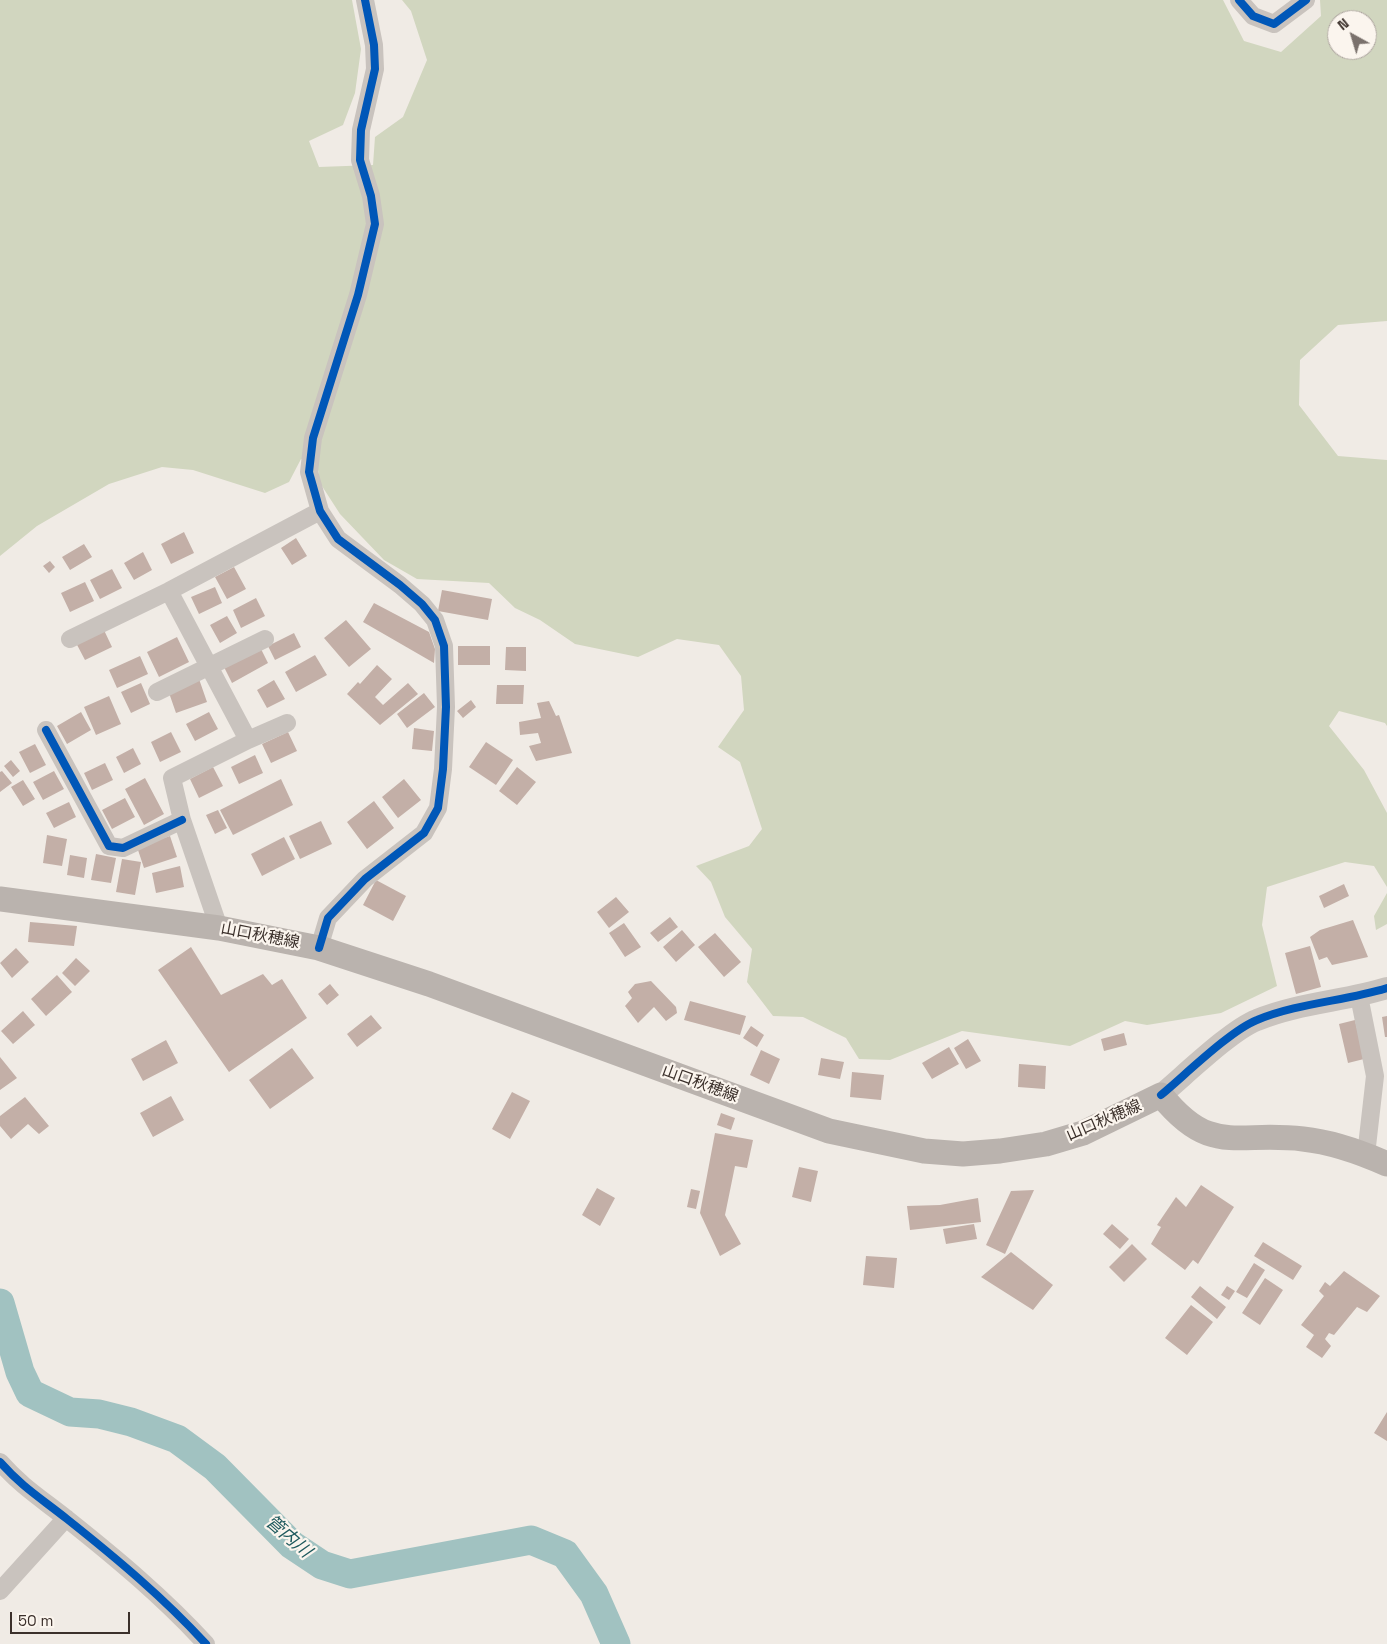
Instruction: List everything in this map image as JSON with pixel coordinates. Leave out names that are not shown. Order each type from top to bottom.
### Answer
[{"type":"main road","name":"山口秋穂線","points":[[0,899],[219,928],[319,948],[429,984],[829,1131],[924,1151],[963,1154],[1046,1144],[1083,1133],[1161,1096],[1186,1123],[1204,1134],[1228,1138],[1271,1136],[1304,1139],[1376,1159]]},
{"type":"street","points":[[319,948],[328,918],[365,879],[424,833],[438,808],[443,769],[446,707],[444,646],[435,620],[422,604],[400,585],[338,539],[320,511],[309,472],[313,438],[358,295],[375,224],[371,196],[360,160],[361,130],[375,69],[374,45],[365,0]]},
{"type":"street","points":[[1239,0],[1253,16],[1274,24],[1306,0]]},
{"type":"street","points":[[70,639],[169,591],[320,511]]},
{"type":"street","points":[[169,591],[248,740]]},
{"type":"street","points":[[157,692],[265,639]]},
{"type":"street","points":[[219,928],[182,820],[172,778],[287,723]]},
{"type":"street","points":[[46,730],[109,846],[123,848],[182,820]]},
{"type":"street","points":[[1161,1096],[1228,1039],[1255,1020],[1387,988]]},
{"type":"street","points":[[1359,996],[1375,1076],[1376,1159]]},
{"type":"street","points":[[0,1462],[18,1483],[66,1518],[173,1608],[206,1644]]},
{"type":"street","points":[[0,1591],[66,1518]]},
{"type":"green space","points":[[0,0],[352,0],[361,49],[355,93],[343,125],[309,141],[319,167],[373,165],[375,137],[403,117],[427,60],[411,11],[402,0],[1223,0],[1244,41],[1281,52],[1321,16],[1320,0],[1387,0],[1387,321],[1338,325],[1300,360],[1299,405],[1338,456],[1387,460],[1387,726],[1385,723],[1339,711],[1329,726],[1364,770],[1387,813],[1387,887],[1374,866],[1345,862],[1267,887],[1262,925],[1277,986],[1221,1013],[1147,1025],[1125,1021],[1070,1046],[962,1031],[890,1060],[859,1059],[846,1038],[803,1017],[773,1016],[747,982],[752,949],[725,917],[711,882],[696,866],[749,846],[762,829],[740,762],[718,747],[744,710],[741,676],[719,645],[677,639],[638,657],[575,644],[540,620],[515,608],[489,583],[417,579],[384,560],[340,514],[320,483],[317,463],[301,459],[289,482],[265,493],[193,470],[162,467],[109,484],[37,526],[0,556]]},
{"type":"green space","points":[[1387,893],[1387,924],[1376,930],[1374,916]]},
{"type":"building","points":[[184,532],[194,553],[171,564],[161,544]]},
{"type":"building","points":[[296,538],[307,556],[292,565],[281,548]]},
{"type":"building","points":[[84,544],[92,557],[70,570],[62,557]]},
{"type":"building","points":[[143,552],[152,570],[134,580],[124,563]]},
{"type":"building","points":[[50,561],[55,567],[49,573],[43,566]]},
{"type":"building","points":[[234,567],[246,589],[227,599],[215,577]]},
{"type":"building","points":[[112,569],[122,588],[100,599],[90,580]]},
{"type":"building","points":[[85,582],[94,601],[70,612],[61,593]]},
{"type":"building","points":[[215,587],[222,603],[199,614],[191,597]]},
{"type":"building","points":[[442,590],[492,599],[488,620],[438,611]]},
{"type":"building","points":[[256,598],[265,616],[241,628],[233,610]]},
{"type":"building","points":[[374,603],[429,632],[435,649],[434,663],[363,622]]},
{"type":"building","points":[[227,616],[237,633],[220,643],[210,625]]},
{"type":"building","points":[[346,620],[371,649],[349,667],[324,638]]},
{"type":"building","points":[[103,628],[112,647],[85,660],[75,641]]},
{"type":"building","points":[[294,633],[301,647],[275,660],[268,646]]},
{"type":"building","points":[[177,637],[189,662],[159,677],[147,652]]},
{"type":"building","points":[[259,645],[268,663],[232,683],[223,665]]},
{"type":"building","points":[[458,646],[490,646],[490,665],[458,665]]},
{"type":"building","points":[[506,647],[526,647],[526,671],[505,670]]},
{"type":"building","points":[[315,655],[327,675],[296,692],[285,672]]},
{"type":"building","points":[[140,656],[148,674],[117,688],[109,670]]},
{"type":"building","points":[[377,665],[392,679],[375,697],[383,705],[408,683],[418,694],[380,725],[347,694],[358,682],[360,684]]},
{"type":"building","points":[[199,679],[207,702],[176,713],[168,690]]},
{"type":"building","points":[[274,680],[285,699],[267,708],[257,690]]},
{"type":"building","points":[[141,683],[150,704],[131,713],[121,692]]},
{"type":"building","points":[[497,685],[524,685],[523,704],[496,704]]},
{"type":"building","points":[[424,693],[435,707],[407,728],[397,714]]},
{"type":"building","points":[[109,696],[121,724],[96,735],[84,707]]},
{"type":"building","points":[[471,700],[476,707],[463,718],[457,711]]},
{"type":"building","points":[[549,701],[556,716],[559,715],[572,753],[536,761],[529,746],[541,743],[538,733],[520,735],[519,722],[541,718],[537,703]]},
{"type":"building","points":[[81,712],[91,730],[67,744],[57,726]]},
{"type":"building","points":[[209,712],[218,729],[195,741],[186,724]]},
{"type":"building","points":[[414,728],[434,731],[432,751],[412,749]]},
{"type":"building","points":[[171,732],[181,752],[160,762],[151,742]]},
{"type":"building","points":[[288,732],[297,751],[271,763],[262,744]]},
{"type":"building","points":[[486,742],[513,760],[496,785],[469,767]]},
{"type":"building","points":[[35,744],[46,765],[30,773],[19,752]]},
{"type":"building","points":[[133,748],[141,764],[124,773],[116,757]]},
{"type":"building","points":[[255,755],[263,773],[239,784],[231,767]]},
{"type":"building","points":[[11,760],[20,771],[13,777],[4,766]]},
{"type":"building","points":[[105,763],[113,780],[92,790],[84,773]]},
{"type":"building","points":[[213,767],[223,786],[199,798],[190,779]]},
{"type":"building","points":[[517,767],[536,782],[517,805],[499,791]]},
{"type":"building","points":[[2,771],[12,783],[0,792],[0,772]]},
{"type":"building","points":[[54,771],[64,789],[43,800],[33,782]]},
{"type":"building","points":[[145,778],[164,814],[144,825],[125,789]]},
{"type":"building","points":[[281,779],[293,805],[233,835],[220,810]]},
{"type":"building","points":[[404,779],[421,800],[398,818],[382,797]]},
{"type":"building","points":[[23,780],[35,799],[23,806],[11,787]]},
{"type":"building","points":[[125,798],[135,817],[112,829],[102,810]]},
{"type":"building","points":[[374,801],[394,828],[367,849],[347,822]]},
{"type":"building","points":[[69,802],[76,817],[54,828],[46,813]]},
{"type":"building","points":[[218,810],[227,828],[215,834],[206,815]]},
{"type":"building","points":[[321,821],[332,844],[300,859],[289,836]]},
{"type":"building","points":[[47,835],[67,839],[62,866],[43,863]]},
{"type":"building","points":[[170,836],[177,857],[144,868],[137,847]]},
{"type":"building","points":[[284,837],[295,859],[262,876],[251,854]]},
{"type":"building","points":[[96,854],[116,858],[111,883],[91,880]]},
{"type":"building","points":[[70,855],[87,858],[84,878],[67,875]]},
{"type":"building","points":[[122,859],[141,862],[135,895],[116,892]]},
{"type":"building","points":[[180,866],[184,887],[156,893],[152,873]]},
{"type":"building","points":[[376,880],[406,896],[393,921],[363,905]]},
{"type":"building","points":[[1344,884],[1349,896],[1324,908],[1319,896]]},
{"type":"building","points":[[616,897],[629,912],[609,928],[597,912]]},
{"type":"building","points":[[670,917],[678,927],[658,942],[650,933]]},
{"type":"building","points":[[1353,920],[1368,957],[1332,965],[1327,957],[1319,960],[1310,937],[1320,930]]},
{"type":"building","points":[[30,922],[77,926],[74,946],[28,942]]},
{"type":"building","points":[[624,923],[641,947],[625,957],[609,933]]},
{"type":"building","points":[[682,930],[695,945],[676,962],[663,947]]},
{"type":"building","points":[[715,933],[741,962],[724,977],[698,947]]},
{"type":"building","points":[[1310,946],[1321,987],[1296,994],[1285,953]]},
{"type":"building","points":[[191,947],[221,995],[263,974],[272,985],[282,979],[307,1018],[229,1072],[158,970]]},
{"type":"building","points":[[16,948],[29,962],[12,978],[0,963]]},
{"type":"building","points":[[76,958],[90,971],[75,986],[62,973]]},
{"type":"building","points":[[57,975],[72,992],[46,1016],[31,999]]},
{"type":"building","points":[[651,981],[676,1007],[677,1013],[666,1021],[654,1007],[638,1023],[625,1006],[632,998],[628,992],[635,984]]},
{"type":"building","points":[[330,984],[339,995],[327,1005],[318,994]]},
{"type":"building","points":[[690,1001],[746,1016],[740,1035],[684,1020]]},
{"type":"building","points":[[23,1011],[35,1025],[13,1044],[1,1031]]},
{"type":"building","points":[[371,1015],[382,1028],[357,1047],[347,1034]]},
{"type":"building","points":[[1387,1016],[1387,1037],[1385,1037],[1382,1017]]},
{"type":"building","points":[[1355,1020],[1364,1059],[1348,1063],[1339,1024]]},
{"type":"building","points":[[751,1026],[764,1035],[757,1047],[743,1038]]},
{"type":"building","points":[[1124,1033],[1127,1045],[1104,1051],[1101,1039]]},
{"type":"building","points":[[968,1039],[981,1061],[966,1069],[954,1048]]},
{"type":"building","points":[[166,1040],[178,1063],[143,1081],[131,1059]]},
{"type":"building","points":[[949,1047],[959,1064],[932,1079],[922,1063]]},
{"type":"building","points":[[292,1048],[314,1078],[270,1109],[249,1080]]},
{"type":"building","points":[[761,1050],[780,1059],[769,1084],[750,1075]]},
{"type":"building","points":[[0,1057],[17,1078],[0,1090]]},
{"type":"building","points":[[821,1058],[844,1062],[840,1079],[818,1075]]},
{"type":"building","points":[[1019,1064],[1046,1066],[1045,1089],[1018,1087]]},
{"type":"building","points":[[852,1072],[884,1075],[881,1100],[850,1097]]},
{"type":"building","points":[[512,1092],[530,1101],[510,1139],[492,1129]]},
{"type":"building","points":[[171,1096],[184,1120],[153,1137],[140,1113]]},
{"type":"building","points":[[25,1097],[49,1126],[39,1134],[28,1124],[11,1139],[0,1126],[0,1116]]},
{"type":"building","points":[[721,1113],[735,1118],[731,1130],[717,1125]]},
{"type":"building","points":[[715,1133],[753,1140],[747,1168],[735,1166],[725,1215],[741,1244],[720,1256],[700,1213]]},
{"type":"building","points":[[799,1167],[818,1171],[811,1202],[792,1197]]},
{"type":"building","points":[[1201,1185],[1234,1207],[1198,1264],[1193,1260],[1185,1270],[1151,1244],[1161,1227],[1157,1225],[1176,1197],[1186,1207]]},
{"type":"building","points":[[597,1188],[615,1198],[600,1226],[582,1215]]},
{"type":"building","points":[[691,1189],[700,1191],[696,1209],[687,1207]]},
{"type":"building","points":[[1034,1190],[1005,1254],[986,1245],[1011,1191]]},
{"type":"building","points":[[978,1198],[981,1222],[910,1230],[907,1206],[940,1205]]},
{"type":"building","points":[[974,1224],[977,1239],[946,1244],[943,1229]]},
{"type":"building","points":[[1112,1224],[1129,1239],[1120,1249],[1103,1234]]},
{"type":"building","points":[[1263,1242],[1302,1266],[1293,1280],[1254,1256]]},
{"type":"building","points":[[1132,1244],[1147,1259],[1124,1282],[1109,1267]]},
{"type":"building","points":[[1011,1252],[1053,1285],[1033,1310],[981,1277]]},
{"type":"building","points":[[866,1256],[897,1258],[894,1288],[863,1285]]},
{"type":"building","points":[[1254,1263],[1265,1270],[1247,1298],[1236,1292]]},
{"type":"building","points":[[1344,1271],[1380,1296],[1367,1312],[1357,1307],[1334,1335],[1329,1333],[1325,1339],[1331,1346],[1322,1358],[1306,1347],[1314,1335],[1301,1325],[1324,1296],[1319,1291],[1325,1282],[1330,1286]]},
{"type":"building","points":[[1265,1278],[1283,1290],[1260,1325],[1242,1313]]},
{"type":"building","points":[[1200,1286],[1226,1307],[1217,1319],[1191,1297]]},
{"type":"building","points":[[1227,1286],[1235,1291],[1229,1300],[1221,1295]]},
{"type":"building","points":[[1191,1305],[1213,1322],[1187,1355],[1165,1338]]},
{"type":"building","points":[[1387,1412],[1387,1441],[1374,1433]]},
{"type":"waterway","name":"管内川","points":[[0,1303],[20,1372],[30,1393],[70,1412],[99,1414],[131,1422],[177,1439],[215,1467],[292,1545],[322,1565],[350,1574],[531,1540],[565,1554],[594,1594],[616,1644]]},
{"type":"cycle path","points":[[319,948],[328,918],[365,879],[424,833],[438,808],[443,769],[446,707],[444,646],[435,620],[422,604],[400,585],[338,539],[320,511],[309,472],[313,438],[358,295],[375,224],[371,196],[360,160],[361,130],[375,69],[374,45],[365,0]]},
{"type":"cycle path","points":[[1239,0],[1253,16],[1274,24],[1306,0]]},
{"type":"cycle path","points":[[46,730],[109,846],[123,848],[182,820]]},
{"type":"cycle path","points":[[1161,1095],[1221,1043],[1246,1025],[1273,1014],[1387,988]]},
{"type":"cycle path","points":[[0,1462],[24,1486],[139,1579],[206,1644]]}]
